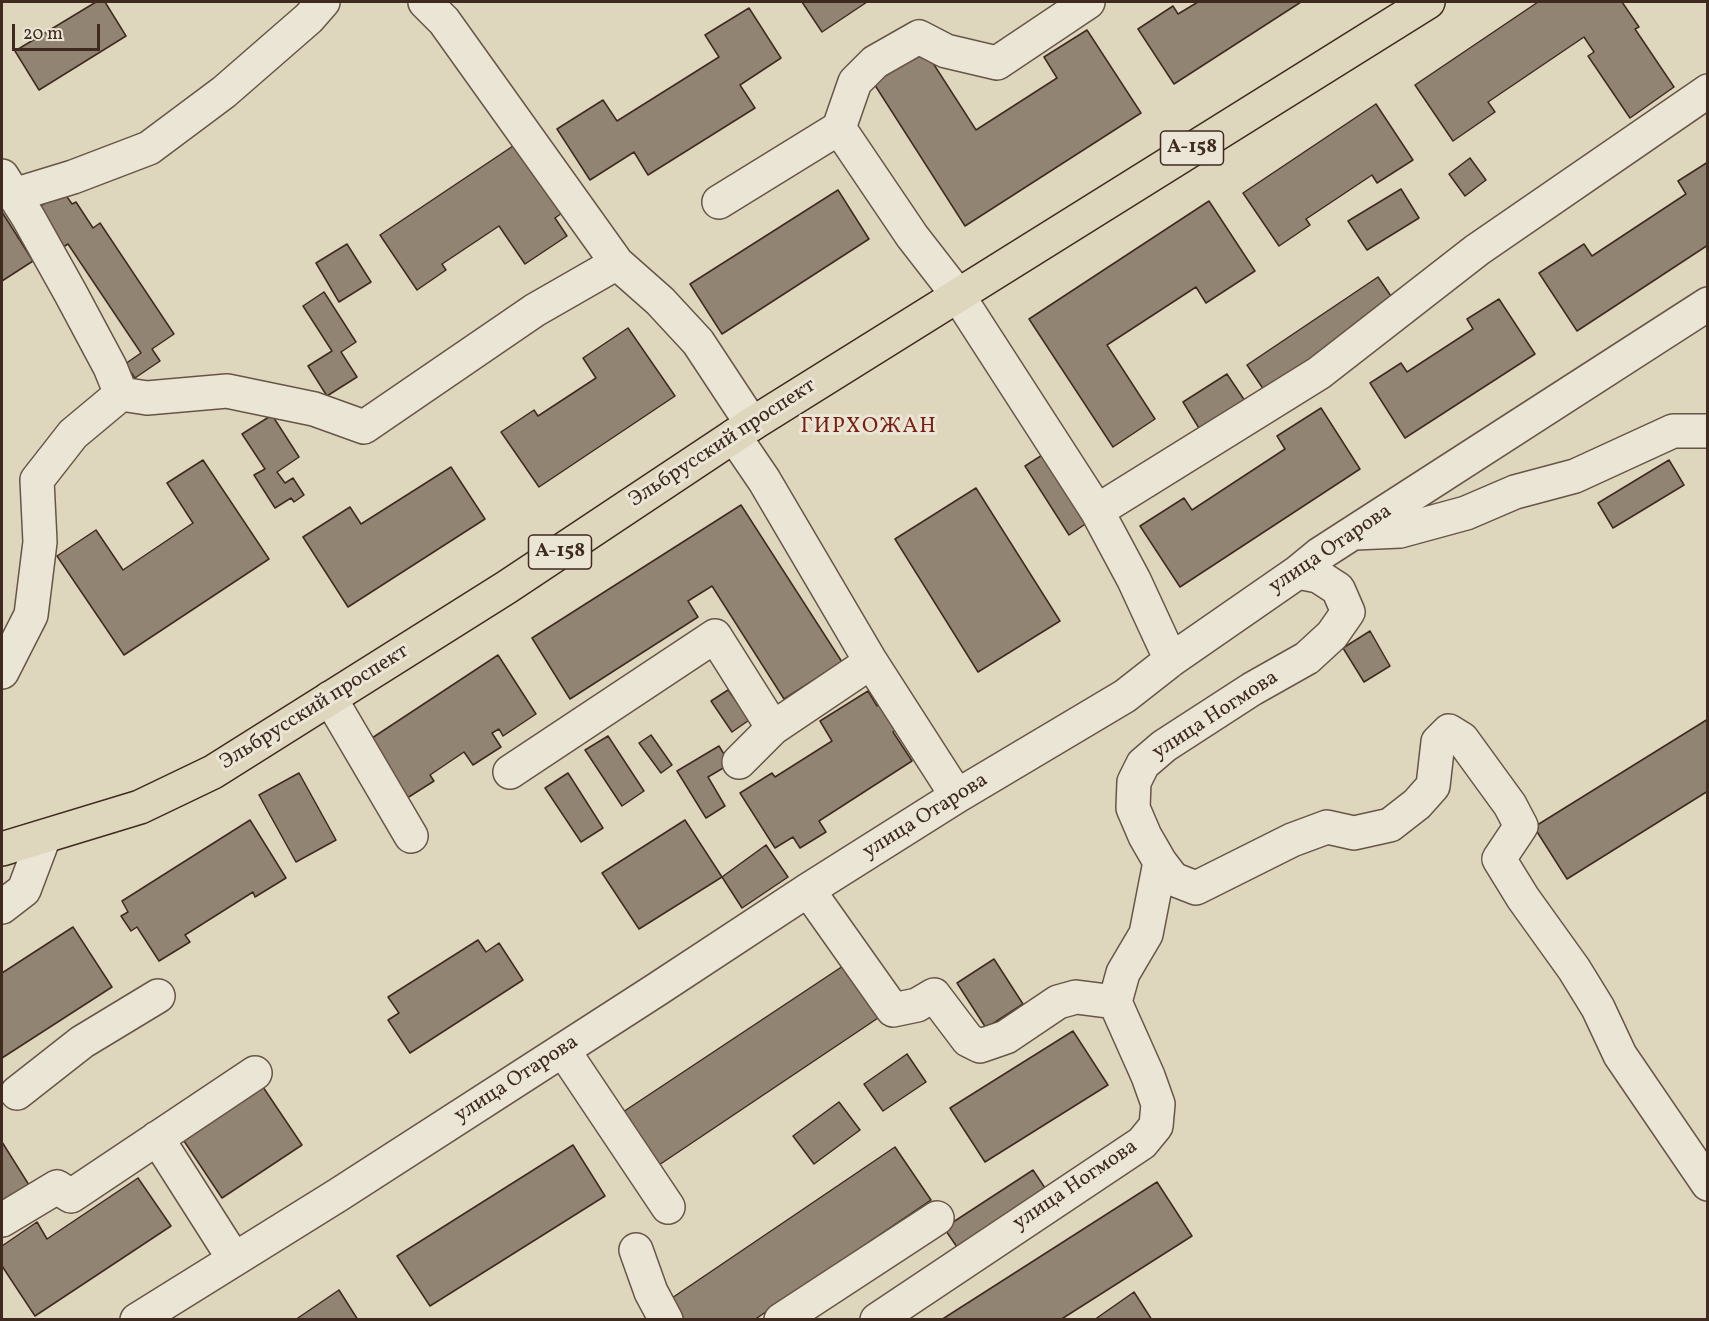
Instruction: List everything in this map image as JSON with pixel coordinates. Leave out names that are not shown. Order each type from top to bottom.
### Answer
[{"type":"main road","name":"Эльбрусский проспект","points":[[2,849],[161,798],[213,772],[507,588],[743,430],[957,294],[1428,2]]},
{"type":"street","points":[[121,394],[110,367],[28,217],[8,186],[73,177],[150,148],[224,92],[309,18],[323,2]]},
{"type":"street","points":[[425,2],[444,21],[617,263],[660,301],[698,342],[743,430],[764,480],[871,662],[957,796]]},
{"type":"street","points":[[719,202],[839,128],[855,82],[874,62],[919,37],[946,51],[997,63],[1088,2]]},
{"type":"street","points":[[1097,511],[1319,373],[1477,250],[1707,91]]},
{"type":"street","points":[[839,128],[912,236],[957,294],[1097,511],[1134,580],[1171,660]]},
{"type":"street","points":[[2,672],[32,615],[40,542],[37,480],[73,434],[121,394],[147,398],[226,391],[314,410],[364,427],[535,310],[617,263]]},
{"type":"street","name":"улица Отарова","points":[[137,1320],[563,1050],[808,890],[957,796],[1125,696],[1171,660],[1298,572],[1320,554],[1707,304]]},
{"type":"street","points":[[1353,533],[1400,531],[1466,513],[1515,492],[1575,476],[1672,430],[1707,431]]},
{"type":"street","name":"улица Ногмова","points":[[1160,862],[1133,808],[1134,782],[1143,764],[1164,746],[1252,689],[1307,658],[1332,635],[1348,612],[1338,589],[1318,576],[1298,572]]},
{"type":"street","points":[[510,772],[715,636],[773,728]]},
{"type":"street","points":[[739,762],[773,728],[871,662]]},
{"type":"street","points":[[330,698],[411,836]]},
{"type":"street","points":[[1160,862],[1173,879],[1196,888],[1292,840],[1327,827],[1354,833],[1390,825],[1417,804],[1433,786],[1438,742],[1449,731],[1462,738],[1510,805],[1521,826],[1499,859],[1523,898],[1586,988],[1620,1055],[1707,1184]]},
{"type":"street","points":[[2,907],[24,890],[44,837]]},
{"type":"street","points":[[808,890],[892,1010],[917,1005],[934,995],[968,1040],[981,1046],[1006,1037],[1058,1002],[1076,997],[1115,1002],[1123,973],[1146,934],[1160,862]]},
{"type":"street","points":[[17,1093],[82,1042],[158,996]]},
{"type":"street","name":"улица Ногмова","points":[[878,1320],[1142,1143],[1156,1126],[1158,1104],[1115,1002]]},
{"type":"street","points":[[563,1050],[668,1208]]},
{"type":"street","points":[[2,1220],[57,1186],[71,1196],[255,1073]]},
{"type":"street","points":[[157,1138],[234,1259]]},
{"type":"street","points":[[781,1320],[937,1218]]},
{"type":"street","points":[[636,1250],[651,1292],[666,1320]]},
{"type":"building","points":[[96,2],[105,2],[126,36],[39,90],[15,51]]},
{"type":"building","points":[[802,2],[867,2],[822,32]]},
{"type":"building","points":[[1198,2],[1301,2],[1174,84],[1138,29],[1173,6],[1178,14]]},
{"type":"building","points":[[1538,2],[1622,2],[1639,27],[1635,29],[1674,87],[1630,118],[1588,56],[1594,52],[1584,37],[1488,102],[1495,112],[1453,141],[1415,85]]},
{"type":"building","points":[[749,8],[781,58],[740,85],[755,108],[648,175],[634,152],[590,180],[557,129],[603,100],[617,121],[719,57],[705,35]]},
{"type":"building","points":[[1087,30],[1141,113],[965,226],[871,79],[922,46],[976,130],[1057,78],[1044,57]]},
{"type":"building","points":[[1376,104],[1413,160],[1377,183],[1372,175],[1306,219],[1310,225],[1279,246],[1243,193]]},
{"type":"building","points":[[516,144],[562,213],[555,218],[567,236],[525,264],[499,226],[442,264],[446,270],[417,290],[380,235]]},
{"type":"building","points":[[1470,158],[1486,180],[1465,196],[1449,174]]},
{"type":"building","points":[[1708,162],[1708,245],[1577,331],[1539,273],[1584,244],[1592,256],[1686,194],[1678,181]]},
{"type":"building","points":[[1401,189],[1419,218],[1367,250],[1348,221]]},
{"type":"building","points":[[838,190],[869,239],[722,334],[690,284]]},
{"type":"building","points":[[63,191],[72,204],[76,202],[93,228],[100,223],[174,334],[152,349],[160,361],[135,378],[125,364],[141,353],[68,244],[60,249],[35,210]]},
{"type":"building","points":[[1209,201],[1255,271],[1206,303],[1196,287],[1107,345],[1155,419],[1113,447],[1029,319]]},
{"type":"building","points":[[2,212],[33,261],[2,281]]},
{"type":"building","points":[[347,244],[371,282],[339,302],[316,263]]},
{"type":"building","points":[[1378,277],[1397,305],[1266,393],[1247,365]]},
{"type":"building","points":[[324,292],[356,342],[341,352],[357,377],[327,396],[308,366],[332,351],[303,306]]},
{"type":"building","points":[[1499,299],[1535,354],[1405,438],[1370,383],[1401,363],[1407,372],[1473,329],[1467,319]]},
{"type":"building","points":[[628,328],[675,396],[539,487],[501,432],[534,410],[538,416],[596,378],[583,358]]},
{"type":"building","points":[[1227,374],[1247,404],[1202,433],[1183,402]]},
{"type":"building","points":[[1321,408],[1360,469],[1180,587],[1140,526],[1184,498],[1192,510],[1285,449],[1277,436]]},
{"type":"building","points":[[272,415],[299,457],[277,472],[285,483],[293,478],[304,495],[294,502],[291,498],[275,508],[254,475],[265,469],[242,434]]},
{"type":"building","points":[[1047,452],[1090,521],[1069,535],[1025,466]]},
{"type":"building","points":[[203,460],[269,559],[124,655],[57,556],[96,530],[123,570],[193,523],[167,483]]},
{"type":"building","points":[[1669,460],[1684,485],[1613,528],[1598,503]]},
{"type":"building","points":[[451,467],[485,519],[348,607],[303,537],[350,507],[361,524]]},
{"type":"building","points":[[976,488],[1060,621],[978,672],[895,539]]},
{"type":"building","points":[[741,505],[842,662],[784,699],[712,586],[688,601],[698,617],[570,699],[532,638]]},
{"type":"building","points":[[1370,631],[1390,666],[1364,682],[1343,648]]},
{"type":"building","points":[[498,655],[536,714],[503,736],[499,729],[492,733],[501,747],[473,765],[464,752],[430,775],[434,781],[404,800],[366,742]]},
{"type":"building","points":[[728,690],[739,705],[745,701],[755,716],[732,732],[711,701]]},
{"type":"building","points":[[868,691],[877,706],[886,700],[903,725],[893,732],[912,761],[819,821],[826,832],[800,848],[793,837],[775,848],[740,793],[772,773],[775,777],[832,741],[820,721]]},
{"type":"building","points":[[1708,719],[1708,791],[1567,879],[1534,827]]},
{"type":"building","points":[[651,735],[672,765],[661,773],[639,743]]},
{"type":"building","points":[[608,736],[644,791],[622,806],[585,750]]},
{"type":"building","points":[[719,746],[730,764],[708,777],[725,806],[706,818],[677,771]]},
{"type":"building","points":[[299,773],[336,840],[296,862],[259,795]]},
{"type":"building","points":[[568,773],[603,828],[581,842],[545,788]]},
{"type":"building","points":[[250,820],[286,878],[255,897],[253,892],[185,935],[190,942],[159,961],[137,927],[131,931],[121,916],[128,912],[122,901]]},
{"type":"building","points":[[685,820],[722,877],[639,929],[602,873]]},
{"type":"building","points":[[766,845],[788,877],[742,908],[722,877]]},
{"type":"building","points":[[73,927],[112,987],[2,1058],[2,973]]},
{"type":"building","points":[[478,940],[486,952],[499,943],[523,980],[410,1053],[388,1020],[399,1013],[388,997]]},
{"type":"building","points":[[994,959],[1023,1004],[986,1028],[957,983]]},
{"type":"building","points":[[849,962],[884,1014],[653,1169],[617,1116]]},
{"type":"building","points":[[1073,1031],[1108,1085],[985,1162],[950,1108]]},
{"type":"building","points":[[907,1054],[926,1082],[883,1111],[864,1084]]},
{"type":"building","points":[[263,1087],[302,1145],[222,1198],[184,1141]]},
{"type":"building","points":[[839,1102],[860,1130],[814,1164],[793,1136]]},
{"type":"building","points":[[2,1142],[29,1185],[2,1202]]},
{"type":"building","points":[[573,1145],[605,1196],[430,1306],[397,1256]]},
{"type":"building","points":[[895,1147],[931,1200],[754,1320],[678,1320],[666,1302]]},
{"type":"building","points":[[1033,1170],[1045,1188],[957,1247],[944,1228]]},
{"type":"building","points":[[138,1178],[171,1226],[35,1316],[2,1266],[2,1246],[37,1222],[47,1239]]},
{"type":"building","points":[[1157,1182],[1192,1236],[1060,1320],[941,1320]]},
{"type":"building","points":[[339,1290],[358,1320],[295,1320]]},
{"type":"building","points":[[1134,1292],[1152,1320],[1094,1320]]},
{"type":"district","name":"ГИРХОЖАН","points":[[869,428]]}]
